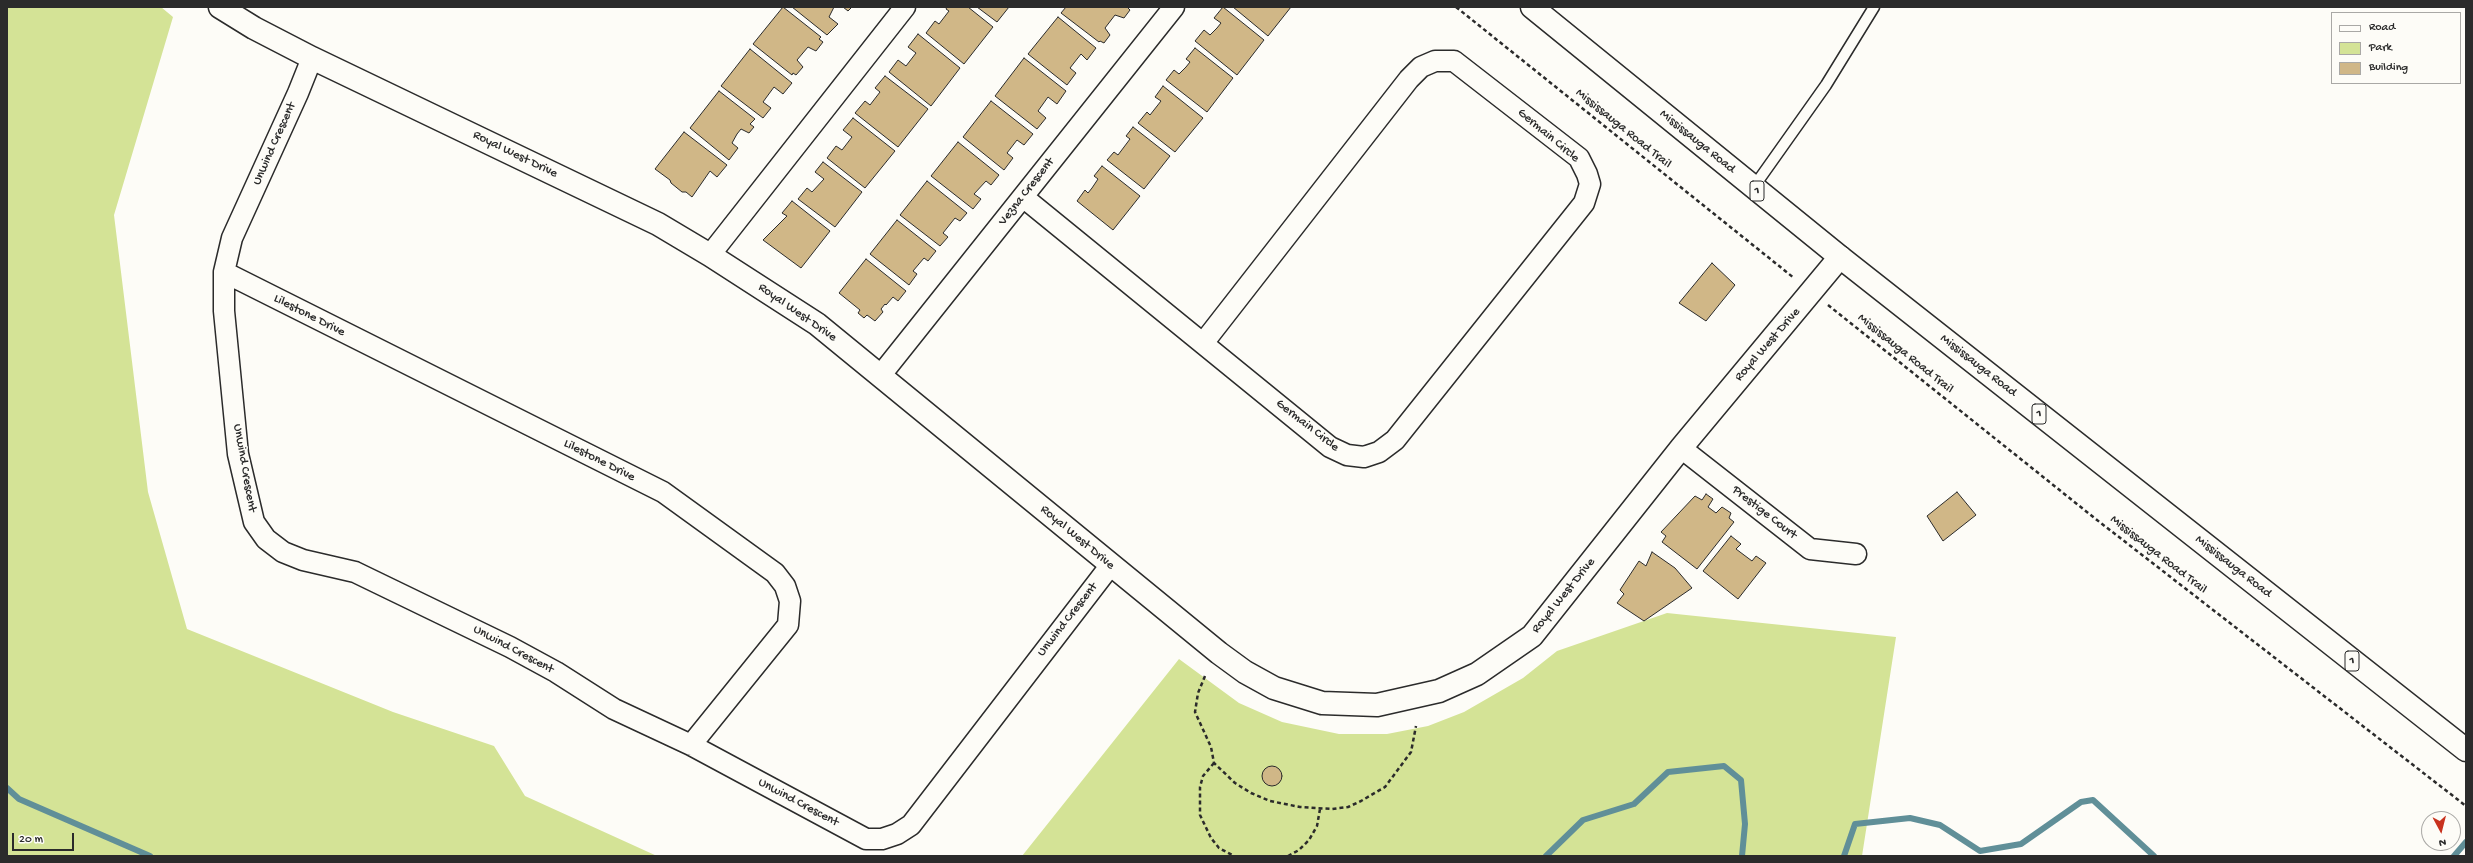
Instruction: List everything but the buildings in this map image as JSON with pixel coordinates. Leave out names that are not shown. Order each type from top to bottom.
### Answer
[{"type":"street","name":"Royal West Drive","points":[[220,7],[254,28],[312,58],[658,224],[710,255],[817,324],[1110,566],[1219,653],[1245,672],[1274,688],[1322,703],[1340,705],[1377,705],[1439,691],[1477,674],[1532,636],[1681,448],[1840,257]]},
{"type":"street","points":[[710,255],[906,7]]},
{"type":"street","name":"Vezna Crescent","points":[[880,376],[1174,7]]},
{"type":"street","name":"Mississauga Road","points":[[1532,7],[1753,188],[2466,750]]},
{"type":"street","name":"Unwind Crescent","points":[[312,58],[298,93],[232,238],[224,272],[224,312],[238,454],[254,522],[266,539],[283,552],[303,560],[356,572],[443,614],[556,672],[614,709],[692,744],[866,839],[882,839],[897,834],[910,825],[1110,566]]},
{"type":"street","name":"Germain Circle","points":[[1023,197],[1204,342],[1330,447],[1347,455],[1364,457],[1379,452],[1395,440],[1584,203],[1590,184],[1588,174],[1579,158],[1454,61],[1435,61],[1421,67],[1409,79],[1204,342]]},
{"type":"street","name":"Lilestone Drive","points":[[224,272],[663,492],[775,573],[785,586],[790,601],[788,625],[692,744]]},
{"type":"street","name":"Prestige Court","points":[[1681,448],[1810,549],[1856,554]]},
{"type":"lane","points":[[1753,188],[1826,85],[1874,7]]},
{"type":"path","name":"Mississauga Road Trail","points":[[1456,7],[1778,266]]},
{"type":"path","name":"Mississauga Road Trail","points":[[1842,316],[2096,520],[2466,806]]},
{"type":"path","points":[[1205,676],[1198,694],[1195,712],[1211,747],[1214,763],[1235,783],[1250,793],[1270,801],[1320,809],[1348,808],[1385,787],[1411,752],[1416,726]]},
{"type":"path","points":[[1214,763],[1203,776],[1200,787],[1200,815],[1204,827],[1215,843],[1234,856]]},
{"type":"path","points":[[1288,856],[1299,850],[1309,840],[1318,822],[1320,809]]},
{"type":"green space","points":[[7,7],[161,7],[173,17],[114,215],[148,492],[187,629],[393,712],[494,746],[525,796],[657,856],[7,856]]},
{"type":"green space","points":[[1667,613],[1896,637],[1862,856],[1022,856],[1179,659],[1239,703],[1282,722],[1339,734],[1387,734],[1428,726],[1464,712],[1523,678],[1557,651]]},
{"type":"waterway","points":[[1546,856],[1583,820],[1634,804],[1668,772],[1724,766],[1741,780],[1745,824],[1742,856]]},
{"type":"waterway","points":[[7,788],[19,799],[150,856]]},
{"type":"waterway","points":[[1844,856],[1855,824],[1910,818],[1940,825],[1980,851],[2021,844],[2081,802],[2093,800],[2154,856]]},
{"type":"waterway","points":[[2454,856],[2466,842]]}]
